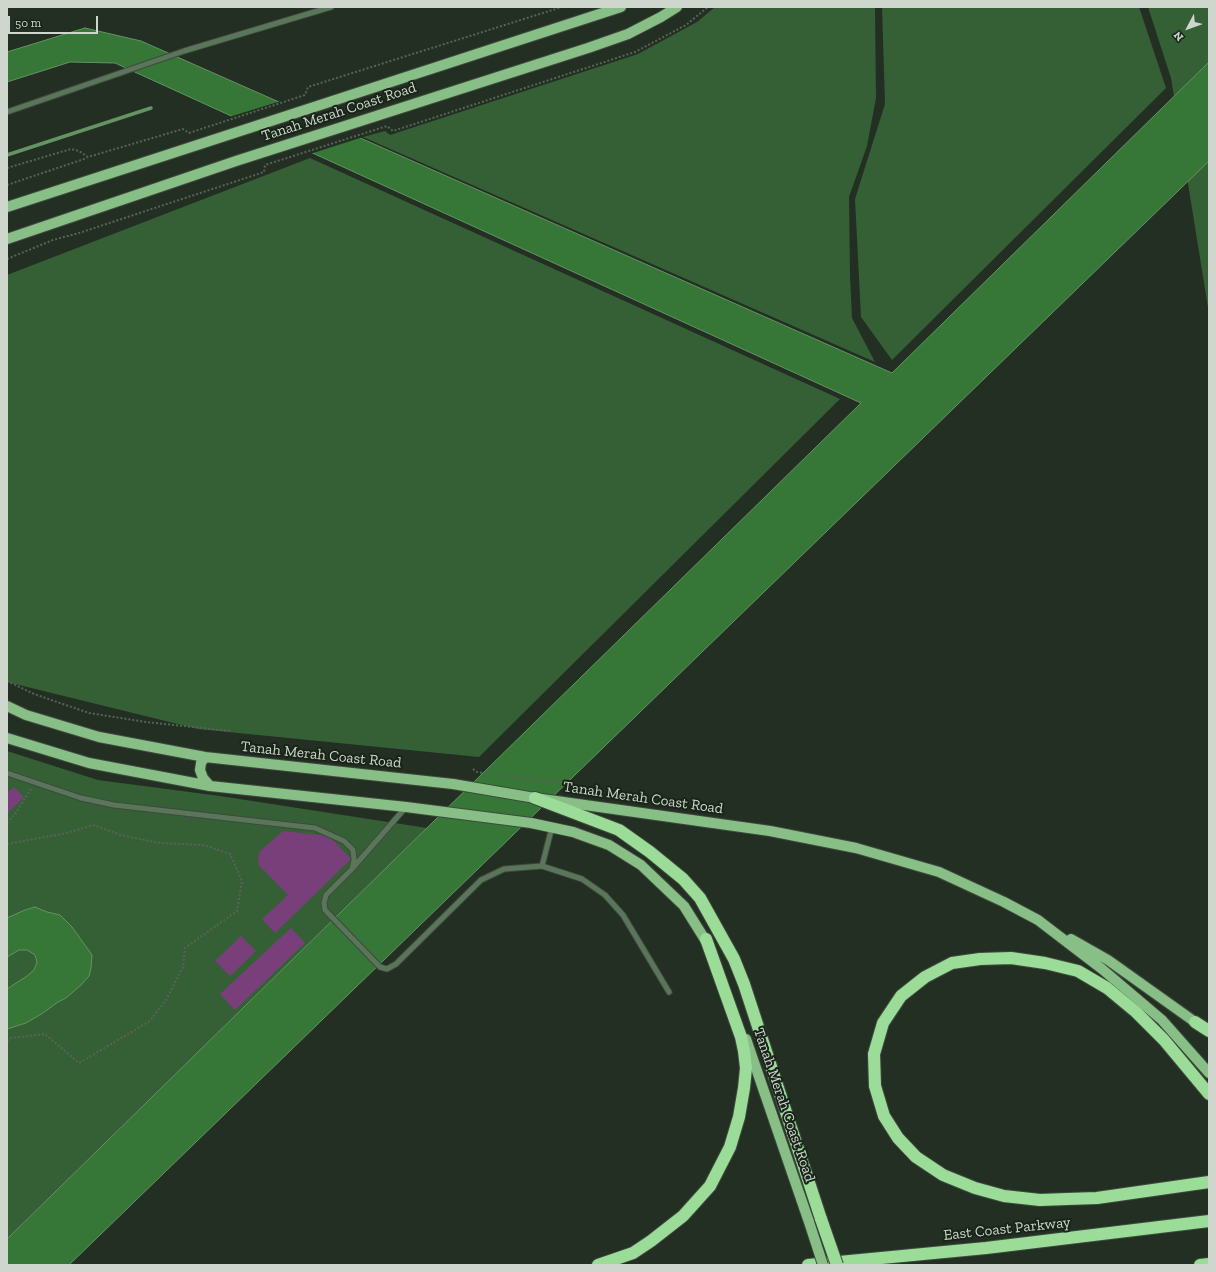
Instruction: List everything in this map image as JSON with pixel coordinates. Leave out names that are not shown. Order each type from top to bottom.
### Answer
[{"type":"highway","points":[[535,798],[619,830],[650,852],[683,879],[700,898],[731,953],[744,984],[837,1265]]},
{"type":"highway","points":[[598,1265],[633,1253],[683,1216],[710,1186],[730,1147],[739,1117],[746,1068],[744,1051],[737,1027],[706,940]]},
{"type":"highway","points":[[1209,1094],[1164,1040],[1136,1012],[1107,988],[1078,971],[1045,962],[1018,959],[980,959],[952,963],[925,977],[901,996],[883,1023],[874,1054],[874,1086],[884,1116],[898,1138],[916,1157],[943,1175],[975,1188],[1004,1196],[1040,1200],[1097,1198],[1209,1182]]},
{"type":"highway","points":[[1195,1022],[1209,1031]]},
{"type":"highway","name":"East Coast Parkway","points":[[808,1265],[986,1248],[1209,1221]]},
{"type":"highway","points":[[1200,1265],[1209,1264]]},
{"type":"main road","name":"Tanah Merah Coast Road","points":[[7,207],[621,7]]},
{"type":"main road","name":"Tanah Merah Coast Road","points":[[7,239],[236,161],[628,34],[661,18],[677,7]]},
{"type":"main road","name":"Tanah Merah Coast Road","points":[[7,706],[26,715],[99,737],[205,758],[454,784],[535,798],[770,831],[856,848],[939,872],[1004,902],[1038,920],[1102,969],[1162,1020],[1209,1073]]},
{"type":"main road","name":"Tanah Merah Coast Road","points":[[7,738],[90,763],[210,786],[406,807],[531,823],[572,832],[609,846],[641,865],[684,906],[706,940],[727,985],[824,1265]]},
{"type":"main road","points":[[205,758],[200,770],[203,778],[210,786]]},
{"type":"main road","points":[[1038,920],[1108,960],[1195,1022],[1209,1028]]},
{"type":"lane","points":[[7,112],[184,51],[331,7]]},
{"type":"lane","points":[[7,773],[81,798],[114,805],[315,828],[344,841],[353,850],[354,860],[351,870]]},
{"type":"lane","points":[[406,807],[351,870],[326,895],[324,903],[325,910],[380,967],[387,969],[396,964],[481,880],[504,869],[542,866],[582,879],[605,895],[623,915],[669,992]]},
{"type":"lane","points":[[542,866],[552,828]]},
{"type":"path","points":[[7,185],[88,157],[182,129],[189,133],[297,99],[305,95],[308,87],[562,7]]},
{"type":"path","points":[[7,259],[53,240],[79,233],[264,172],[265,165],[387,126],[393,131],[635,52],[686,25],[708,7]]},
{"type":"path","points":[[7,168],[71,148],[88,157]]},
{"type":"path","points":[[7,681],[34,694],[89,713],[146,722],[230,732]]},
{"type":"path","points":[[473,769],[477,772],[574,785],[569,802]]},
{"type":"path","points":[[7,823],[17,811],[35,783]]},
{"type":"path","points":[[7,844],[67,834],[93,825],[121,835],[159,843],[204,845],[230,854],[242,881],[237,911],[185,948],[184,967],[166,1000],[150,1021],[79,1063],[45,1034],[11,1038],[7,1041]]},
{"type":"shaded area","points":[[715,7],[875,7],[876,98],[867,146],[849,197],[852,318],[875,362],[363,137],[385,131],[390,135],[638,54],[697,22]]},
{"type":"shaded area","points":[[882,7],[1139,7],[1166,88],[892,360],[861,317],[855,199],[885,104]]},
{"type":"shaded area","points":[[1148,7],[1209,7],[1209,314],[1171,78]]},
{"type":"shaded area","points":[[85,28],[141,41],[892,373],[1209,62],[1209,161],[69,1265],[7,1265],[7,1239],[861,403],[115,63],[70,62],[7,82],[7,52]]},
{"type":"shaded area","points":[[310,158],[840,399],[479,757],[198,729],[7,682],[7,275]]},
{"type":"shaded area","points":[[7,751],[98,780],[220,796],[427,828],[7,1239]]},
{"type":"shaded area","points":[[35,907],[60,915],[72,927],[92,955],[91,968],[89,976],[66,998],[26,1023],[7,1029],[7,989],[34,970],[37,962],[35,955],[27,950],[19,950],[7,957],[7,918]]},
{"type":"pier","points":[[281,101],[363,137],[310,154],[229,117]]},
{"type":"building","points":[[14,787],[24,797],[7,814],[7,793]]},
{"type":"building","points":[[283,831],[329,836],[351,859],[275,933],[262,919],[288,895],[258,864],[259,852]]},
{"type":"building","points":[[291,928],[305,943],[235,1010],[220,994]]},
{"type":"building","points":[[241,936],[256,951],[230,976],[215,961]]},
{"type":"waterway","points":[[7,155],[151,108]]}]
